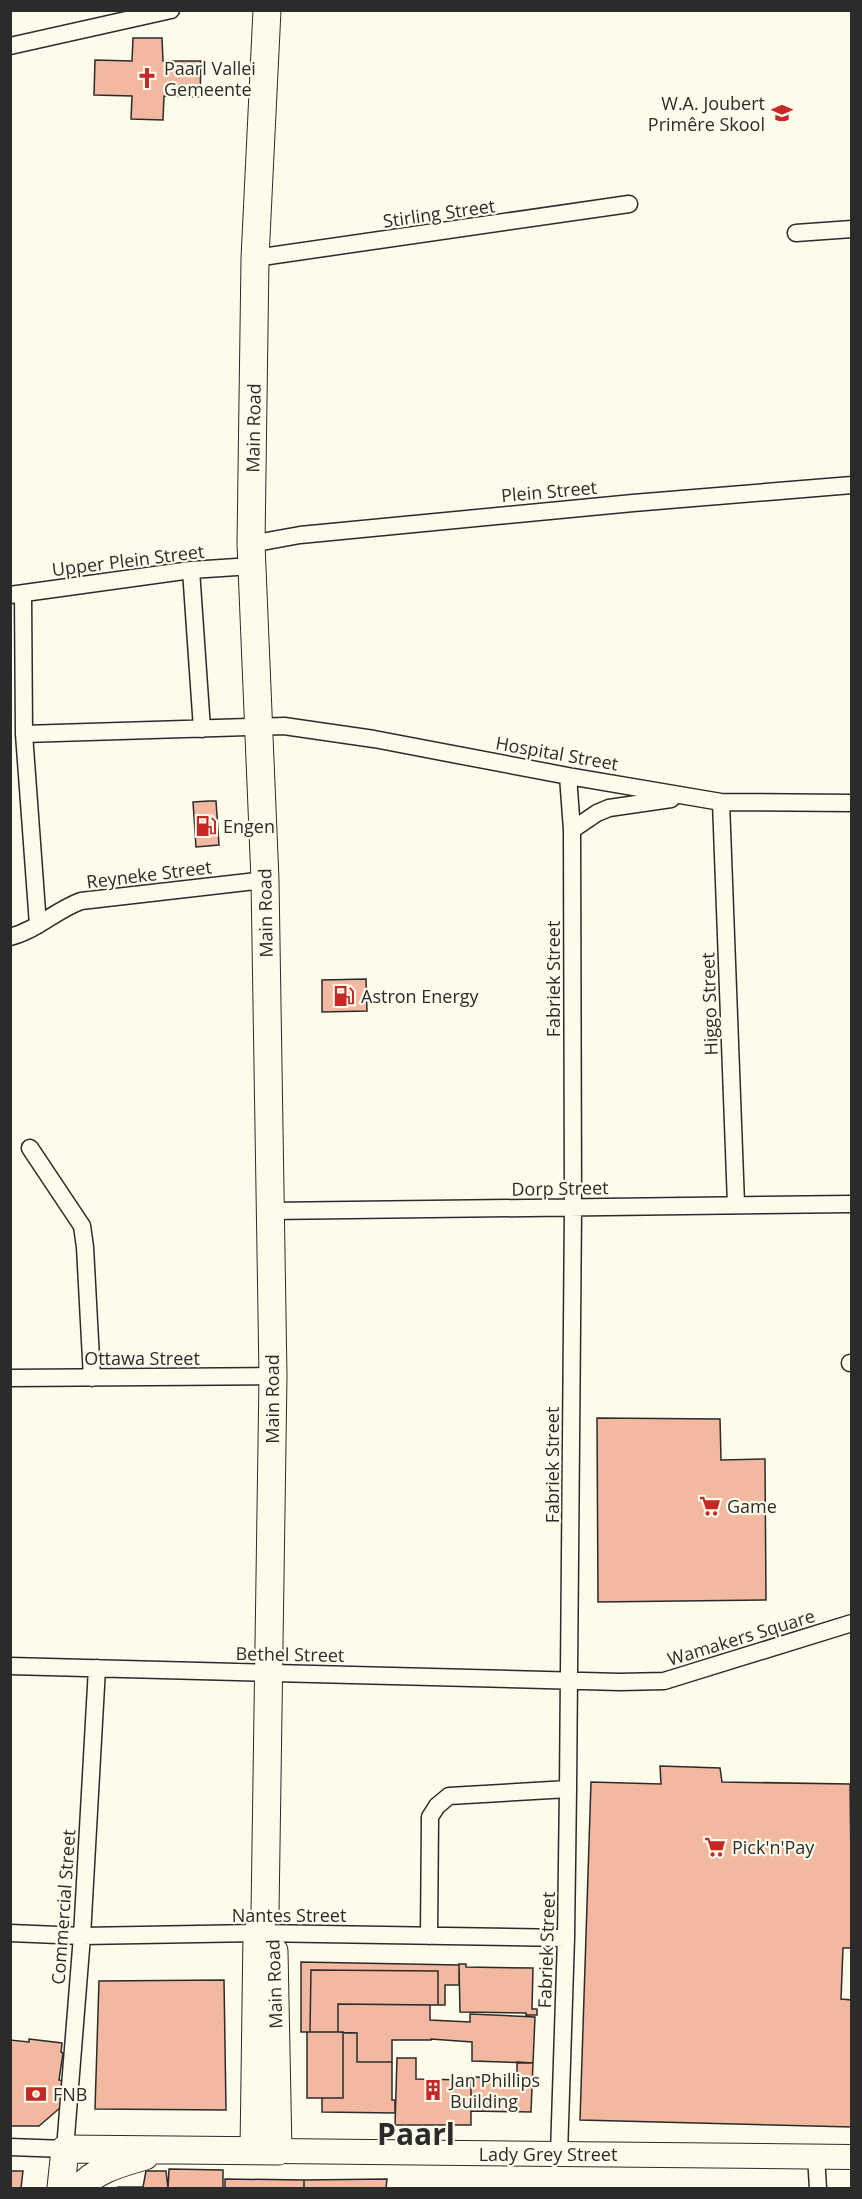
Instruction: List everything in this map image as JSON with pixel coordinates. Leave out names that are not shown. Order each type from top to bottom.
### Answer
[{"type":"main road","name":"Main Road","points":[[266,2150],[265,1927],[273,1376],[265,880],[251,555],[255,258],[267,10]]},
{"type":"main road","name":"Lady Grey Street","points":[[64,2149],[852,2157]]},
{"type":"main road","points":[[61,2188],[64,2149]]},
{"type":"main road","points":[[80,2188],[99,2172],[169,2149]]},
{"type":"street","points":[[10,45],[171,10]]},
{"type":"street","name":"Stirling Street","points":[[255,258],[629,204]]},
{"type":"street","points":[[796,233],[852,229]]},
{"type":"street","name":"Plein Street","points":[[251,555],[312,533],[852,485]]},
{"type":"street","name":"Upper Plein Street","points":[[17,594],[191,570],[251,555]]},
{"type":"street","points":[[191,570],[202,729]]},
{"type":"street","points":[[17,594],[24,734],[38,925]]},
{"type":"street","name":"Hospital Street","points":[[24,734],[202,729],[257,725],[284,726],[374,739],[721,802],[852,803]]},
{"type":"street","name":"Fabriek Street","points":[[558,2154],[566,1938],[573,1208],[572,830],[568,776]]},
{"type":"street","points":[[572,830],[597,813],[609,808],[686,796]]},
{"type":"street","name":"Higgo Street","points":[[721,802],[736,1204]]},
{"type":"street","name":"Reyneke Street","points":[[10,937],[25,932],[66,907],[81,901],[265,880]]},
{"type":"street","points":[[30,1148],[82,1226],[86,1247],[92,1378]]},
{"type":"street","name":"Dorp Street","points":[[269,1211],[852,1204]]},
{"type":"street","name":"Ottawa Street","points":[[10,1378],[273,1376]]},
{"type":"street","name":"Wamakers Square","points":[[569,1680],[664,1682],[852,1623]]},
{"type":"street","name":"Bethel Street","points":[[10,1666],[569,1680]]},
{"type":"street","name":"Commercial Street","points":[[64,2149],[82,1936],[97,1668]]},
{"type":"street","points":[[429,1936],[430,1817],[438,1806],[449,1796],[568,1789]]},
{"type":"street","name":"Nantes Street","points":[[10,1933],[82,1936],[265,1927],[429,1936],[566,1938]]},
{"type":"street","points":[[10,2147],[64,2149]]},
{"type":"street","points":[[816,2156],[818,2188]]},
{"type":"building","name":"Paarl Vallei Gemeente","points":[[133,38],[162,38],[163,61],[201,61],[200,97],[164,96],[163,120],[131,119],[132,96],[94,95],[95,60],[132,61]]},
{"type":"building","points":[[216,801],[219,845],[196,847],[193,802]]},
{"type":"building","points":[[366,979],[367,1011],[322,1012],[322,980]]},
{"type":"building","points":[[597,1418],[720,1419],[721,1460],[765,1459],[766,1600],[598,1602]]},
{"type":"building","points":[[660,1766],[720,1768],[722,1782],[850,1784],[852,1948],[843,1948],[841,1999],[852,2000],[852,2127],[580,2120],[591,1782],[661,1784]]},
{"type":"building","points":[[301,1962],[459,1965],[459,1985],[445,1985],[445,2005],[438,2005],[438,1971],[311,1970],[310,2032],[301,2032]]},
{"type":"building","points":[[459,1964],[466,1964],[466,1967],[533,1968],[532,2009],[537,2009],[537,2015],[460,2012]]},
{"type":"building","points":[[311,1970],[438,1971],[438,2005],[338,2004],[338,2032],[310,2032]]},
{"type":"building","points":[[224,1980],[226,2110],[95,2109],[99,1981]]},
{"type":"building","points":[[338,2004],[430,2005],[430,2020],[470,2022],[470,2014],[535,2017],[533,2063],[472,2061],[472,2042],[431,2039],[392,2040],[392,2062],[357,2062],[357,2033],[338,2032]]},
{"type":"building","points":[[307,2032],[343,2032],[343,2098],[307,2098]]},
{"type":"building","points":[[343,2033],[357,2033],[357,2062],[392,2062],[392,2100],[395,2100],[395,2113],[322,2112],[322,2098],[343,2098]]},
{"type":"building","name":"FNB","points":[[29,2039],[62,2043],[61,2052],[63,2053],[59,2080],[63,2081],[61,2107],[39,2126],[10,2126],[10,2040],[29,2042]]},
{"type":"building","name":"Jan Phillips Building","points":[[397,2058],[416,2058],[416,2079],[471,2080],[471,2125],[395,2125]]},
{"type":"building","points":[[517,2062],[533,2063],[531,2112],[471,2111],[471,2077],[517,2078]]},
{"type":"building","points":[[169,2169],[223,2170],[223,2188],[168,2188]]},
{"type":"building","points":[[10,2171],[23,2171],[21,2188],[10,2188]]},
{"type":"building","points":[[146,2171],[166,2171],[168,2188],[116,2188],[143,2187]]},
{"type":"building","points":[[225,2179],[304,2180],[304,2188],[225,2188]]},
{"type":"building","points":[[387,2179],[386,2188],[304,2188],[304,2180]]},
{"type":"place","name":"Paarl Vallei Gemeente","points":[[147,78]]},
{"type":"place","name":"W.A. Joubert Primêre Skool","points":[[782,113]]},
{"type":"place","name":"Engen","points":[[206,826]]},
{"type":"place","name":"Astron Energy","points":[[344,996]]},
{"type":"place","name":"Game","points":[[710,1506]]},
{"type":"place","name":"Pick'n'Pay","points":[[715,1847]]},
{"type":"place","name":"Jan Phillips Building","points":[[433,2090]]},
{"type":"place","name":"FNB","points":[[36,2094]]},
{"type":"district","name":"Paarl","points":[[416,2133]]}]
